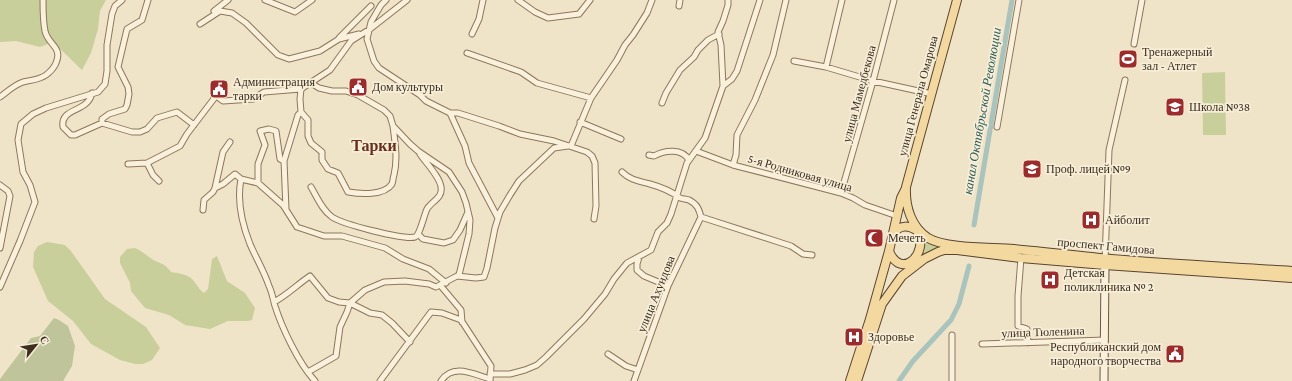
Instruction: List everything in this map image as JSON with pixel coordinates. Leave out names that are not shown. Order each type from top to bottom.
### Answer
[{"type":"main road","name":"улица Генерала Омарова","points":[[892,235],[957,0]]},
{"type":"main road","points":[[873,319],[896,282],[912,264],[920,247],[919,232],[903,197]]},
{"type":"main road","name":"проспект Гамидова","points":[[892,235],[900,227],[910,227],[933,240],[958,245],[1105,262],[1292,278]]},
{"type":"main road","points":[[857,381],[873,319],[878,288],[892,235]]},
{"type":"main road","name":"проспект Гамидова","points":[[912,264],[938,252],[948,250],[1021,258],[1292,271]]},
{"type":"main road","points":[[889,251],[894,260],[901,264],[912,264]]},
{"type":"main road","points":[[1104,381],[1105,262]]},
{"type":"main road","points":[[850,381],[869,332]]},
{"type":"street","points":[[0,97],[10,89],[23,82],[35,80],[46,75],[54,68],[59,57],[57,49],[49,40],[45,31],[43,0]]},
{"type":"street","points":[[0,287],[35,202],[24,172],[18,140],[21,124],[33,114],[46,108],[98,92],[105,84],[107,71],[106,60],[112,14],[115,6],[122,0]]},
{"type":"street","points":[[102,123],[102,119],[109,114],[125,109],[127,105],[129,94],[128,87],[118,67],[128,29],[142,20],[148,0]]},
{"type":"street","points":[[228,0],[200,24],[220,11],[232,13],[246,23],[278,55],[289,59],[320,52],[339,39],[371,6]]},
{"type":"street","points":[[264,0],[294,12],[312,0]]},
{"type":"street","points":[[386,0],[371,22],[367,39],[374,61],[379,68],[420,95],[426,101],[450,113],[474,118],[520,134],[554,141],[587,152],[592,156],[595,168],[596,206],[594,219]]},
{"type":"street","points":[[128,164],[147,163],[180,146],[216,96],[223,101],[253,99],[264,92],[301,89],[330,70],[351,40],[370,29],[407,0]]},
{"type":"street","points":[[472,34],[479,19],[483,0]]},
{"type":"street","points":[[518,0],[535,12],[548,18],[579,14],[590,0]]},
{"type":"street","points":[[571,146],[591,98],[647,13],[652,0]]},
{"type":"street","points":[[678,6],[680,0]]},
{"type":"street","points":[[441,381],[452,371],[458,370],[490,378],[525,370],[537,365],[584,319],[627,264],[651,250],[658,232],[667,223],[674,199],[678,194],[683,173],[689,160],[705,138],[723,86],[721,45],[718,32],[728,5],[728,0]]},
{"type":"street","points":[[723,86],[732,79],[737,71],[760,0]]},
{"type":"street","points":[[733,165],[736,155],[737,135],[755,100],[773,55],[786,0]]},
{"type":"street","points":[[826,67],[842,0]]},
{"type":"street","name":"улица Мамедбекова","points":[[842,193],[874,81],[894,0]]},
{"type":"street","points":[[997,127],[1019,0]]},
{"type":"street","points":[[1134,44],[1142,0]]},
{"type":"street","points":[[339,39],[363,34]]},
{"type":"street","points":[[662,103],[666,93],[680,70],[694,57],[698,50],[708,40],[718,34]]},
{"type":"street","points":[[467,53],[521,72],[537,82],[591,98]]},
{"type":"street","points":[[794,61],[826,67],[874,81],[932,94]]},
{"type":"street","points":[[1105,262],[1109,150],[1126,80]]},
{"type":"street","points":[[301,89],[301,112],[308,120],[308,136],[311,143],[322,152],[322,160],[328,169],[338,174],[348,192],[367,195],[384,190],[392,184],[397,156],[393,126],[390,116],[384,110],[358,95],[346,91],[332,91],[319,88],[311,83]]},
{"type":"street","points":[[92,93],[88,103],[70,112],[62,121],[63,127],[71,135],[76,135],[102,123],[132,132],[140,132],[147,129],[158,118],[177,112],[194,125]]},
{"type":"street","points":[[286,210],[284,161],[298,115],[301,112]]},
{"type":"street","points":[[450,113],[466,146],[469,163],[498,218]]},
{"type":"street","points":[[580,122],[621,139]]},
{"type":"street","points":[[311,187],[324,210],[332,217],[391,236],[414,237],[418,234],[428,207],[440,195],[441,187],[439,180],[418,151],[393,126]]},
{"type":"street","points":[[258,183],[258,164],[265,145],[260,131],[269,129],[276,131],[280,159],[284,161]]},
{"type":"street","points":[[203,210],[204,200],[213,192],[215,188],[222,152],[230,142]]},
{"type":"street","points":[[457,276],[476,278],[484,277],[500,212],[518,181],[554,148],[571,146]]},
{"type":"street","points":[[308,372],[336,356],[340,327],[350,303],[365,290],[384,282],[405,281],[429,284],[436,287],[459,275],[469,234],[470,220],[466,203],[462,192],[449,172],[418,151]]},
{"type":"street","points":[[649,155],[654,156],[662,152],[672,151],[683,153],[689,160]]},
{"type":"street","name":"5-я Родниковая улица","points":[[696,152],[733,165],[842,193],[865,205],[897,216]]},
{"type":"street","points":[[147,163],[153,175],[160,181]]},
{"type":"street","points":[[622,172],[632,179],[678,194],[681,198],[689,200],[699,208],[701,217],[791,246],[803,254],[812,255]]},
{"type":"street","points":[[215,188],[224,184],[235,174],[241,179],[258,183],[283,205],[297,227],[324,236],[342,236],[385,248],[403,259],[429,270],[446,283]]},
{"type":"street","points":[[241,179],[239,187],[241,210],[250,244],[267,279],[290,343],[315,381]]},
{"type":"street","points":[[0,185],[10,194],[0,248]]},
{"type":"street","points":[[418,234],[423,239],[444,243],[453,240],[460,230],[468,212]]},
{"type":"street","name":"улица Ахундова","points":[[634,381],[668,286],[701,217]]},
{"type":"street","points":[[639,257],[637,270],[644,276],[668,286]]},
{"type":"street","points":[[1021,258],[1018,296],[1018,326],[1027,329],[1028,343]]},
{"type":"street","points":[[274,302],[286,296],[297,285],[310,276],[328,298],[339,302],[350,303],[370,313],[382,315],[410,342]]},
{"type":"street","points":[[440,286],[461,310],[462,322]]},
{"type":"street","points":[[380,381],[431,312],[442,313],[461,320],[491,366],[490,378]]},
{"type":"street","points":[[952,335],[952,381]]},
{"type":"street","name":"улица Тюленина","points":[[982,344],[1104,340]]},
{"type":"street","points":[[608,354],[626,366],[638,370]]},
{"type":"green space","points":[[0,0],[106,0],[100,11],[98,29],[91,53],[82,70],[53,42],[40,47],[16,41],[0,42]]},
{"type":"green space","points":[[1225,72],[1226,135],[1203,135],[1202,73]]},
{"type":"green space","points":[[925,240],[941,247],[922,258],[925,250]]},
{"type":"green space","points":[[47,242],[65,245],[71,251],[105,299],[146,327],[160,348],[152,360],[143,364],[135,364],[120,360],[91,344],[73,321],[48,301],[33,267],[34,252],[38,246]]},
{"type":"green space","points":[[135,248],[164,265],[171,272],[189,277],[204,293],[208,289],[212,259],[217,256],[227,281],[245,293],[255,308],[252,320],[228,321],[210,329],[185,325],[169,315],[145,308],[131,291],[130,283],[120,263],[120,257],[127,249]]},
{"type":"green space","points":[[54,318],[68,326],[75,346],[72,366],[63,381],[0,381],[31,338],[40,336]]},
{"type":"waterway","name":"канал Октябрьской Революции","points":[[974,225],[1012,0]]},
{"type":"waterway","name":"канал Октябрьской Революции","points":[[899,381],[913,361],[951,320],[959,304],[969,266]]},
{"type":"place","name":"Тренажерный зал - Атлет","points":[[1128,59]]},
{"type":"place","name":"Дом культуры","points":[[358,87]]},
{"type":"place","name":"Администрация тарки","points":[[219,89]]},
{"type":"place","name":"Школа №38","points":[[1175,107]]},
{"type":"place","name":"Проф. лицей №9","points":[[1032,169]]},
{"type":"place","name":"Айболит","points":[[1091,220]]},
{"type":"place","name":"Мечеть","points":[[874,238]]},
{"type":"place","name":"Детская поликлиника № 2","points":[[1050,280]]},
{"type":"place","name":"Здоровье","points":[[854,337]]},
{"type":"place","name":"Республиканский дом народного творчества","points":[[1175,354]]},
{"type":"district","name":"Тарки","points":[[374,145]]}]
